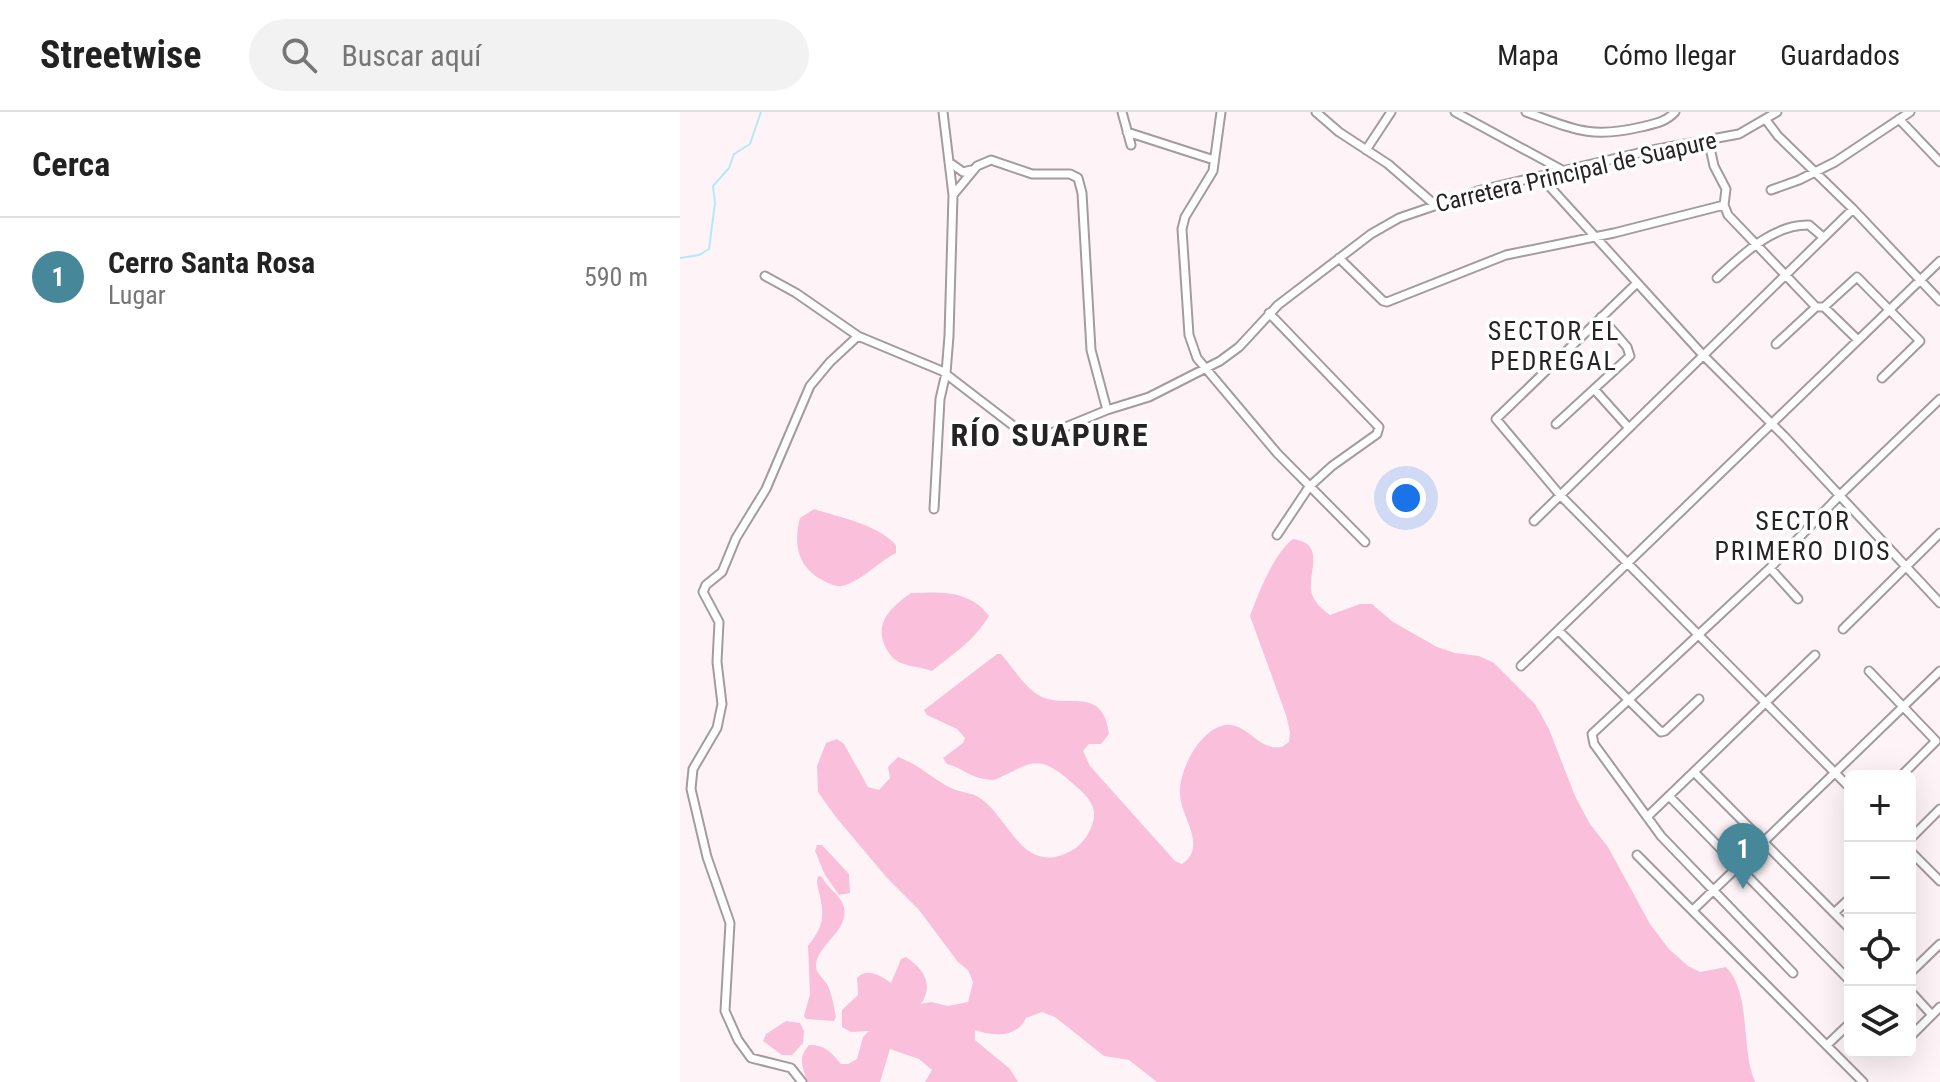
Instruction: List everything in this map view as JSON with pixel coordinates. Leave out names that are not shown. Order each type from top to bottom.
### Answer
[{"type":"street","points":[[934,509],[940,399],[946,373],[953,195],[943,112]]},
{"type":"street","points":[[1122,112],[1131,145]]},
{"type":"street","points":[[1221,112],[1210,178],[1185,217],[1182,229],[1189,335],[1193,348],[1205,369],[1264,439],[1365,542]]},
{"type":"street","points":[[1316,112],[1339,132],[1388,164],[1434,204]]},
{"type":"street","points":[[1366,150],[1391,112]]},
{"type":"street","points":[[1455,112],[1564,171]]},
{"type":"street","points":[[1526,112],[1580,132],[1597,134],[1661,122],[1675,112]]},
{"type":"street","name":"Carretera Principal de Suapure","points":[[765,276],[796,293],[858,336],[946,373],[1032,440],[1149,397],[1205,369],[1234,351],[1269,313],[1390,222],[1469,192],[1739,134],[1777,112]]},
{"type":"street","points":[[1771,190],[1817,172],[1910,112]]},
{"type":"street","points":[[1899,119],[1940,162]]},
{"type":"street","points":[[1766,120],[1778,136],[1817,172],[1940,301]]},
{"type":"street","points":[[1127,132],[1214,160]]},
{"type":"street","points":[[1708,139],[1714,166],[1726,189],[1724,205],[1728,215],[1785,275],[1858,340]]},
{"type":"street","points":[[953,195],[973,170],[982,162],[991,160],[1032,174],[1070,174],[1080,182],[1091,350],[1107,410]]},
{"type":"street","points":[[949,162],[963,172],[973,170]]},
{"type":"street","points":[[1540,176],[1702,354],[1940,603]]},
{"type":"street","points":[[1339,258],[1387,302],[1506,255],[1724,205]]},
{"type":"street","points":[[1534,521],[1853,209]]},
{"type":"street","points":[[1717,278],[1755,243],[1802,225],[1814,227],[1823,237]]},
{"type":"street","points":[[1521,666],[1940,261]]},
{"type":"street","points":[[1776,344],[1857,277],[1920,341],[1882,378]]},
{"type":"street","points":[[1637,283],[1496,419],[1560,495],[1844,782]]},
{"type":"street","points":[[1269,313],[1379,427],[1377,434],[1309,487],[1277,535]]},
{"type":"street","points":[[1556,424],[1630,356],[1627,347],[1601,317]]},
{"type":"street","points":[[802,1082],[791,1068],[751,1058],[738,1040],[725,1011],[730,923],[697,820],[691,782],[695,765],[720,721],[722,704],[717,662],[719,622],[703,592],[706,585],[722,572],[736,538],[766,489],[810,386],[858,336]]},
{"type":"street","points":[[1594,389],[1628,427]]},
{"type":"street","points":[[1793,973],[1647,817],[1592,738],[1595,730],[1770,568],[1840,495],[1940,399]]},
{"type":"street","points":[[1843,629],[1940,533]]},
{"type":"street","points":[[1770,568],[1798,599]]},
{"type":"street","points":[[1558,630],[1661,732],[1699,699]]},
{"type":"street","points":[[1647,817],[1815,655]]},
{"type":"street","points":[[1869,671],[1936,743],[1907,770]]},
{"type":"street","points":[[1693,910],[1940,671]]},
{"type":"street","points":[[1694,772],[1844,923]]},
{"type":"street","points":[[1669,796],[1844,975]]},
{"type":"street","points":[[1916,833],[1940,809]]},
{"type":"street","points":[[1637,855],[1863,1082]]},
{"type":"street","points":[[1916,857],[1940,881]]},
{"type":"street","points":[[1834,913],[1844,904]]},
{"type":"street","points":[[1916,967],[1940,944]]},
{"type":"street","points":[[1916,998],[1932,1015]]},
{"type":"street","points":[[1916,1031],[1940,1007]]},
{"type":"street","points":[[1827,1045],[1844,1029]]},
{"type":"shaded area","points":[[814,509],[858,522],[879,532],[896,545],[896,553],[849,584],[838,586],[824,581],[808,569],[798,546],[800,518]]},
{"type":"shaded area","points":[[1293,539],[1304,542],[1313,553],[1312,594],[1319,606],[1330,615],[1360,604],[1372,604],[1393,622],[1437,647],[1479,656],[1494,663],[1535,704],[1549,729],[1575,796],[1590,824],[1608,847],[1650,924],[1669,949],[1688,966],[1700,972],[1726,967],[1734,978],[1743,1006],[1755,1082],[1157,1082],[1129,1060],[1104,1056],[1055,1017],[1042,1012],[1026,1018],[1010,1033],[989,1034],[975,1030],[975,1040],[1010,1069],[1018,1082],[925,1082],[932,1070],[919,1059],[890,1049],[880,1082],[807,1082],[802,1059],[809,1045],[827,1050],[841,1064],[857,1059],[863,1037],[869,1031],[851,1032],[842,1027],[842,1010],[858,995],[857,978],[861,975],[874,974],[891,983],[901,959],[906,957],[922,972],[927,984],[921,1004],[931,1002],[948,1006],[968,1002],[973,982],[968,970],[958,962],[919,910],[887,878],[818,792],[817,766],[826,743],[837,739],[844,744],[868,787],[879,790],[890,778],[888,767],[898,757],[951,788],[980,798],[1029,851],[1054,857],[1071,851],[1083,841],[1093,821],[1094,811],[1083,793],[1059,772],[1040,764],[1024,766],[994,780],[979,778],[947,764],[943,758],[965,738],[957,729],[927,715],[924,710],[1001,654],[1040,696],[1050,700],[1092,704],[1099,709],[1109,734],[1101,744],[1089,744],[1083,751],[1090,766],[1175,861],[1182,864],[1193,849],[1193,840],[1181,804],[1180,785],[1187,763],[1199,743],[1207,734],[1225,725],[1237,726],[1271,747],[1282,747],[1289,742],[1286,715],[1250,616],[1273,564]]},
{"type":"shaded area","points":[[911,593],[954,594],[973,601],[989,616],[970,640],[932,671],[905,664],[896,661],[888,652],[882,632],[891,610]]},
{"type":"shaded area","points":[[817,845],[822,845],[849,874],[850,893],[839,895],[825,875],[815,851]]},
{"type":"shaded area","points":[[818,876],[840,899],[844,911],[840,927],[818,956],[816,964],[831,993],[836,1017],[834,1021],[806,1019],[804,1016],[810,994],[808,946],[822,917]]},
{"type":"shaded area","points":[[786,1021],[800,1023],[804,1031],[803,1043],[792,1055],[782,1055],[763,1041],[766,1034]]},
{"type":"waterway","points":[[680,258],[699,255],[709,249],[715,203],[713,186],[729,168],[734,154],[750,144],[761,112]]},
{"type":"place","name":"Cerro Santa Rosa","points":[[1743,889]]},
{"type":"district","name":"SECTOR EL PEDREGAL","points":[[1554,346]]},
{"type":"district","name":"RÍO SUAPURE","points":[[1050,435]]},
{"type":"district","name":"SECTOR PRIMERO DIOS","points":[[1803,536]]}]
